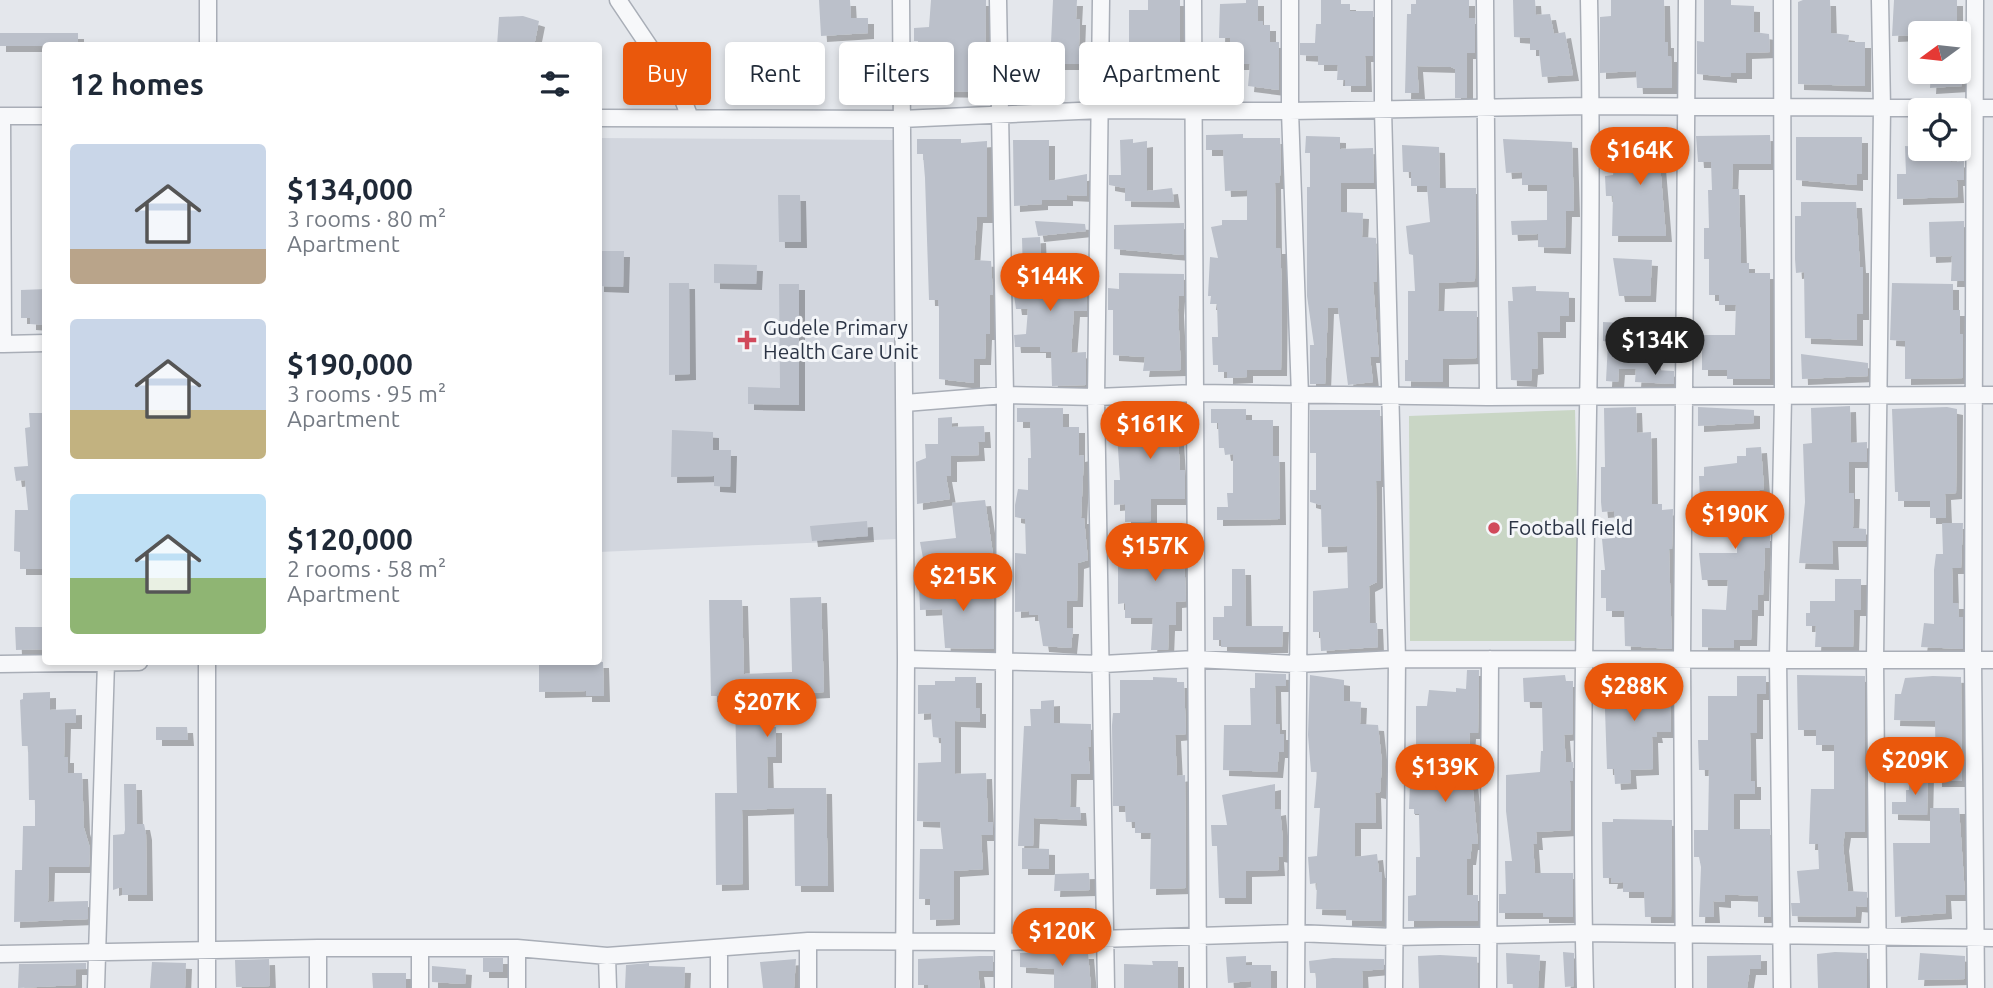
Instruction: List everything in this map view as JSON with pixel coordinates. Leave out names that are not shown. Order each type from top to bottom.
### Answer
[{"type":"street","points":[[208,0],[208,42]]},
{"type":"street","points":[[618,0],[659,61],[676,81],[690,118]]},
{"type":"street","points":[[901,0],[906,659],[904,988]]},
{"type":"street","points":[[999,0],[998,114],[1004,395],[1003,988]]},
{"type":"street","points":[[1101,0],[1096,397],[1103,664],[1106,988]]},
{"type":"street","points":[[1193,0],[1198,988]]},
{"type":"street","points":[[1290,0],[1290,111],[1300,396],[1296,664],[1296,988]]},
{"type":"street","points":[[1383,0],[1389,395],[1397,659],[1394,988]]},
{"type":"street","points":[[1485,0],[1488,397]]},
{"type":"street","points":[[1586,988],[1584,659],[1589,396],[1589,0]]},
{"type":"street","points":[[1685,988],[1682,659],[1687,0]]},
{"type":"street","points":[[1782,0],[1783,396],[1778,659],[1782,988]]},
{"type":"street","points":[[1878,988],[1875,660],[1882,108],[1880,0]]},
{"type":"street","points":[[1975,0],[1973,660],[1976,988]]},
{"type":"street","points":[[602,118],[901,119],[1101,110],[1290,111],[1591,106],[1993,108]]},
{"type":"street","points":[[42,116],[1,116],[1,344],[42,343]]},
{"type":"street","points":[[905,403],[1004,395],[1096,397],[1195,393],[1488,397],[1993,395]]},
{"type":"street","points":[[906,659],[1103,664],[1195,659],[1296,664],[1397,659],[1993,660]]},
{"type":"street","points":[[1488,988],[1490,659]]},
{"type":"street","points":[[0,664],[42,663]]},
{"type":"street","points":[[96,988],[95,952],[106,665]]},
{"type":"street","points":[[207,665],[207,988]]},
{"type":"street","points":[[0,954],[318,948],[517,948],[607,956],[719,950],[808,941],[1003,942],[1296,933],[1394,937],[1584,933],[1993,938]]},
{"type":"street","points":[[808,941],[808,988]]},
{"type":"street","points":[[318,948],[318,988]]},
{"type":"street","points":[[517,948],[517,988]]},
{"type":"street","points":[[420,950],[420,988]]},
{"type":"street","points":[[719,950],[719,988]]},
{"type":"street","points":[[607,956],[608,988]]},
{"type":"shaded area","name":"Gudele Primary Health Care Unit","points":[[602,138],[895,140],[897,539],[602,552]]},
{"type":"green space","name":"Football field","points":[[1575,410],[1581,641],[1410,641],[1409,416]]},
{"type":"building","points":[[819,0],[850,0],[851,18],[868,18],[868,33],[821,36]]},
{"type":"building","points":[[931,0],[986,0],[985,42],[968,42],[968,92],[954,91],[954,42],[914,41],[914,28],[929,27]]},
{"type":"building","points":[[1053,0],[1077,0],[1076,19],[1080,19],[1079,64],[1065,64],[1065,42],[1051,42]]},
{"type":"building","points":[[1148,0],[1180,0],[1180,42],[1129,42],[1129,10],[1148,10]]},
{"type":"building","points":[[1246,0],[1258,0],[1258,21],[1263,21],[1263,25],[1270,25],[1270,42],[1279,42],[1279,90],[1248,86],[1250,64],[1244,64],[1244,42],[1230,42],[1230,38],[1219,38],[1220,4],[1246,3]]},
{"type":"building","points":[[1321,0],[1341,0],[1341,4],[1350,4],[1350,11],[1373,11],[1373,56],[1365,56],[1366,86],[1345,86],[1345,80],[1337,80],[1338,65],[1318,65],[1318,56],[1300,55],[1300,43],[1315,43],[1316,24],[1321,24]]},
{"type":"building","points":[[1416,0],[1469,0],[1469,18],[1475,18],[1475,53],[1467,53],[1467,98],[1455,98],[1455,69],[1451,67],[1417,66],[1419,93],[1405,93],[1407,14],[1411,14],[1411,4],[1416,4]]},
{"type":"building","points":[[1513,0],[1535,0],[1536,15],[1550,14],[1554,34],[1565,32],[1573,75],[1542,77],[1539,50],[1530,50],[1530,38],[1514,37]]},
{"type":"building","points":[[1611,0],[1664,0],[1665,42],[1668,42],[1668,56],[1671,56],[1672,88],[1637,88],[1636,71],[1600,73],[1600,17],[1611,16]]},
{"type":"building","points":[[1704,0],[1731,0],[1731,5],[1754,6],[1754,32],[1769,34],[1770,52],[1746,53],[1746,73],[1731,73],[1731,77],[1697,74],[1697,41],[1704,42]]},
{"type":"building","points":[[1830,0],[1831,33],[1849,35],[1848,42],[1865,42],[1865,86],[1798,84],[1798,2]]},
{"type":"building","points":[[1894,0],[1957,0],[1957,21],[1908,21],[1908,35],[1892,36]]},
{"type":"building","points":[[523,16],[539,21],[535,42],[497,42],[499,17]]},
{"type":"building","points":[[0,33],[78,33],[78,42],[42,42],[42,46],[0,46]]},
{"type":"building","points":[[1930,84],[1962,84],[1962,86],[1930,88]]},
{"type":"building","points":[[1671,133],[1675,152],[1671,152],[1672,163],[1660,164],[1666,236],[1612,236],[1613,196],[1606,196],[1605,176],[1613,175],[1617,149],[1636,151],[1635,135]]},
{"type":"building","points":[[1243,134],[1243,138],[1280,138],[1281,169],[1279,183],[1275,183],[1276,248],[1280,248],[1282,287],[1281,370],[1247,370],[1247,377],[1227,378],[1227,372],[1218,372],[1218,365],[1213,365],[1212,337],[1218,337],[1217,304],[1210,304],[1211,296],[1208,296],[1210,257],[1218,258],[1211,227],[1222,225],[1222,220],[1247,220],[1247,190],[1225,191],[1223,150],[1206,150],[1206,135]]},
{"type":"building","points":[[1770,135],[1771,164],[1733,164],[1732,189],[1739,189],[1741,263],[1749,263],[1749,273],[1770,273],[1770,379],[1727,379],[1727,370],[1702,370],[1702,335],[1735,335],[1736,305],[1719,305],[1719,295],[1709,295],[1709,259],[1704,259],[1704,228],[1709,228],[1708,190],[1712,190],[1711,162],[1698,162],[1696,136]]},
{"type":"building","points":[[1306,136],[1340,137],[1340,149],[1373,148],[1374,183],[1341,183],[1341,212],[1363,213],[1362,237],[1376,238],[1377,282],[1373,282],[1379,357],[1370,357],[1373,382],[1348,385],[1338,308],[1328,308],[1325,384],[1310,384],[1310,345],[1314,345],[1307,296],[1307,187],[1310,187],[1310,153],[1305,153]]},
{"type":"building","points":[[1796,137],[1862,137],[1862,174],[1857,174],[1857,185],[1796,180]]},
{"type":"building","points":[[917,139],[961,139],[961,143],[987,141],[987,217],[977,217],[974,260],[991,261],[993,295],[990,295],[990,334],[986,334],[985,359],[974,359],[974,383],[939,379],[939,308],[938,300],[929,300],[925,178],[923,154],[917,154]]},
{"type":"building","points":[[1133,139],[1133,143],[1147,141],[1147,191],[1172,188],[1174,202],[1125,201],[1125,188],[1109,185],[1109,175],[1121,175],[1120,140]]},
{"type":"building","points":[[1503,139],[1572,142],[1574,211],[1566,211],[1565,248],[1538,247],[1538,234],[1512,235],[1511,221],[1547,220],[1547,185],[1522,185],[1522,172],[1506,173]]},
{"type":"building","points":[[1013,140],[1049,140],[1049,181],[1087,174],[1087,196],[1067,195],[1067,200],[1042,200],[1042,204],[1014,206]]},
{"type":"building","points":[[1402,145],[1439,147],[1440,188],[1476,188],[1475,281],[1439,283],[1438,311],[1477,311],[1477,358],[1443,359],[1443,382],[1405,381],[1405,360],[1408,360],[1408,291],[1415,291],[1413,255],[1409,254],[1406,226],[1430,222],[1427,186],[1411,186],[1411,172],[1403,172]]},
{"type":"building","points":[[1905,146],[1908,146],[1908,161],[1964,161],[1964,180],[1957,180],[1958,197],[1897,199],[1897,174],[1906,174]]},
{"type":"building","points":[[778,195],[800,195],[801,242],[779,242]]},
{"type":"building","points":[[1801,202],[1856,202],[1860,267],[1863,267],[1863,314],[1857,314],[1857,340],[1805,338],[1804,272],[1796,273],[1795,259],[1795,216],[1801,216]]},
{"type":"building","points":[[1035,221],[1085,224],[1086,231],[1038,236]]},
{"type":"building","points":[[1964,221],[1964,281],[1951,281],[1952,256],[1930,257],[1929,222]]},
{"type":"building","points":[[1184,223],[1184,255],[1114,249],[1114,225]]},
{"type":"building","points":[[1040,237],[1041,261],[1064,261],[1064,285],[1087,286],[1087,311],[1074,311],[1071,353],[1086,352],[1086,385],[1052,386],[1051,352],[1040,352],[1040,347],[1015,347],[1014,335],[1026,334],[1028,309],[1016,309],[1013,274],[1023,275],[1022,238]]},
{"type":"building","points":[[602,251],[624,251],[623,287],[602,286]]},
{"type":"building","points":[[1613,258],[1652,260],[1650,296],[1619,296]]},
{"type":"building","points":[[714,264],[757,265],[756,284],[714,283]]},
{"type":"building","points":[[1119,273],[1184,274],[1184,296],[1179,296],[1178,310],[1181,370],[1143,371],[1145,357],[1113,355],[1113,310],[1108,310],[1108,288],[1119,289]]},
{"type":"building","points":[[669,283],[689,283],[690,374],[669,375]]},
{"type":"building","points":[[1892,283],[1953,284],[1953,310],[1960,310],[1960,334],[1963,334],[1963,378],[1905,379],[1905,341],[1890,340]]},
{"type":"building","points":[[779,284],[799,284],[799,405],[748,404],[748,387],[780,388]]},
{"type":"building","points":[[1536,286],[1536,291],[1569,292],[1569,316],[1560,316],[1560,332],[1537,332],[1538,368],[1532,369],[1531,381],[1511,380],[1508,301],[1513,301],[1512,287]]},
{"type":"building","points":[[42,289],[42,325],[30,324],[30,318],[21,318],[21,290]]},
{"type":"building","points":[[1622,318],[1664,319],[1664,340],[1654,340],[1655,369],[1619,369],[1618,382],[1606,381],[1608,342],[1603,341],[1603,322],[1623,323]]},
{"type":"building","points":[[1801,354],[1868,363],[1868,376],[1802,379]]},
{"type":"building","points":[[1636,369],[1674,371],[1674,384],[1635,382]]},
{"type":"building","points":[[1142,406],[1184,407],[1185,437],[1178,437],[1180,470],[1185,470],[1185,499],[1151,499],[1151,521],[1125,522],[1125,504],[1114,505],[1114,480],[1120,480],[1117,433],[1122,433],[1122,421],[1141,421]]},
{"type":"building","points":[[1850,406],[1851,443],[1867,442],[1867,462],[1849,462],[1849,493],[1854,493],[1853,528],[1866,529],[1866,541],[1832,541],[1833,564],[1799,563],[1805,502],[1803,444],[1812,443],[1811,408]]},
{"type":"building","points":[[1636,407],[1637,433],[1651,432],[1652,504],[1662,504],[1662,510],[1673,509],[1672,549],[1669,549],[1672,649],[1625,646],[1624,611],[1606,611],[1606,598],[1601,598],[1601,570],[1605,570],[1602,539],[1615,538],[1614,511],[1602,512],[1601,502],[1601,467],[1605,467],[1604,408]]},
{"type":"building","points":[[1698,407],[1754,410],[1754,423],[1698,426]]},
{"type":"building","points":[[1017,408],[1063,408],[1063,427],[1079,427],[1079,456],[1084,455],[1081,518],[1084,518],[1088,560],[1078,563],[1077,601],[1067,601],[1067,628],[1073,628],[1071,648],[1043,646],[1038,615],[1029,615],[1029,611],[1015,612],[1015,553],[1026,554],[1025,519],[1015,517],[1015,505],[1018,489],[1028,490],[1028,458],[1031,458],[1030,422],[1017,422]]},
{"type":"building","points":[[1211,409],[1246,409],[1246,420],[1273,420],[1273,456],[1279,456],[1280,519],[1217,520],[1217,507],[1228,507],[1227,493],[1233,493],[1233,454],[1225,455],[1224,448],[1219,448],[1218,423],[1211,423]]},
{"type":"building","points":[[1892,409],[1957,409],[1956,493],[1945,494],[1946,518],[1930,518],[1930,501],[1898,501],[1898,492],[1895,492]]},
{"type":"building","points":[[1310,410],[1380,410],[1381,481],[1376,481],[1377,582],[1369,586],[1370,623],[1377,623],[1378,647],[1321,651],[1320,632],[1313,632],[1313,591],[1348,588],[1347,546],[1322,547],[1321,505],[1310,502],[1310,490],[1316,490],[1316,453],[1310,453]]},
{"type":"building","points":[[29,413],[42,413],[42,569],[20,569],[20,552],[14,551],[15,510],[28,510],[25,480],[16,481],[14,467],[28,466],[25,428],[30,427]]},
{"type":"building","points":[[952,417],[952,427],[984,426],[985,442],[978,442],[979,455],[951,456],[951,476],[946,476],[950,499],[917,504],[916,462],[926,458],[925,444],[938,444],[938,418]]},
{"type":"building","points":[[672,430],[713,432],[713,450],[731,450],[730,487],[714,486],[714,476],[671,477]]},
{"type":"building","points":[[1761,447],[1764,489],[1759,490],[1760,510],[1749,510],[1749,535],[1770,535],[1770,548],[1765,548],[1763,595],[1758,595],[1758,610],[1752,610],[1751,640],[1734,640],[1734,648],[1702,647],[1702,609],[1726,610],[1728,580],[1702,580],[1699,553],[1737,553],[1737,515],[1736,500],[1700,501],[1699,476],[1704,476],[1704,467],[1737,463],[1737,456],[1746,456],[1746,448]]},
{"type":"building","points":[[985,500],[994,561],[926,574],[920,542],[956,538],[952,503]]},
{"type":"building","points":[[867,521],[868,536],[812,541],[810,526]]},
{"type":"building","points":[[1942,523],[1963,523],[1961,568],[1952,568],[1953,603],[1958,603],[1959,617],[1963,617],[1963,649],[1921,647],[1924,623],[1934,624],[1934,570],[1936,554],[1943,554]]},
{"type":"building","points":[[1183,528],[1186,601],[1176,602],[1176,625],[1169,625],[1168,650],[1151,650],[1153,618],[1125,618],[1125,603],[1118,604],[1118,554],[1152,554],[1151,529]]},
{"type":"building","points":[[1232,569],[1245,569],[1246,626],[1283,626],[1282,647],[1221,647],[1221,640],[1213,640],[1213,617],[1224,617],[1224,606],[1232,606]]},
{"type":"building","points":[[1835,579],[1861,579],[1861,610],[1854,610],[1853,647],[1815,647],[1816,626],[1806,626],[1806,613],[1810,613],[1810,601],[1835,601]]},
{"type":"building","points":[[919,584],[994,585],[994,649],[945,648],[942,609],[920,610]]},
{"type":"building","points":[[821,597],[824,692],[766,695],[767,727],[776,727],[776,757],[767,757],[768,788],[826,788],[828,886],[795,886],[794,808],[742,810],[743,884],[716,885],[715,793],[737,793],[735,696],[711,696],[709,600],[742,600],[744,674],[792,672],[790,598]]},
{"type":"building","points":[[15,627],[42,627],[42,649],[16,650]]},
{"type":"building","points":[[603,662],[604,696],[586,696],[586,691],[539,692],[539,665],[602,665]]},
{"type":"building","points":[[1467,670],[1479,670],[1478,733],[1470,733],[1469,747],[1478,844],[1472,844],[1470,859],[1467,859],[1467,895],[1478,895],[1478,921],[1408,921],[1408,896],[1416,895],[1416,857],[1420,857],[1419,814],[1414,814],[1414,809],[1409,809],[1411,757],[1416,757],[1416,706],[1427,706],[1429,690],[1456,692],[1456,688],[1466,689]]},
{"type":"building","points":[[1255,673],[1286,674],[1286,686],[1275,686],[1276,724],[1280,724],[1280,734],[1284,734],[1284,752],[1279,752],[1277,772],[1223,770],[1224,725],[1251,725],[1250,688],[1255,688]]},
{"type":"building","points":[[1310,675],[1344,680],[1344,701],[1361,702],[1360,724],[1378,725],[1382,763],[1380,793],[1375,792],[1376,823],[1355,823],[1355,857],[1377,854],[1379,872],[1382,872],[1382,921],[1346,920],[1346,910],[1316,909],[1317,883],[1310,884],[1308,857],[1317,856],[1320,808],[1314,808],[1317,772],[1311,772],[1308,735]]},
{"type":"building","points":[[1565,675],[1566,681],[1573,681],[1573,734],[1564,735],[1566,762],[1573,762],[1573,781],[1570,781],[1571,830],[1536,832],[1537,844],[1533,844],[1535,873],[1573,873],[1573,917],[1543,917],[1543,913],[1499,913],[1499,894],[1506,894],[1505,861],[1512,861],[1506,811],[1506,775],[1540,772],[1543,751],[1542,702],[1524,702],[1523,678]]},
{"type":"building","points":[[1797,675],[1865,676],[1865,832],[1845,832],[1843,845],[1848,891],[1867,892],[1867,907],[1856,906],[1855,917],[1792,916],[1791,903],[1800,903],[1797,871],[1819,869],[1818,844],[1809,844],[1811,789],[1834,789],[1834,745],[1816,745],[1816,730],[1798,730]]},
{"type":"building","points":[[1737,676],[1766,676],[1766,694],[1757,694],[1757,733],[1750,733],[1751,781],[1755,781],[1755,794],[1734,794],[1734,829],[1770,829],[1771,917],[1758,917],[1758,896],[1725,895],[1725,902],[1713,901],[1714,917],[1699,917],[1701,867],[1699,857],[1694,857],[1694,830],[1708,830],[1709,770],[1699,770],[1698,740],[1708,740],[1708,696],[1737,696]]},
{"type":"building","points":[[955,677],[976,677],[976,708],[980,708],[980,722],[955,721],[955,774],[986,773],[988,822],[993,822],[993,835],[981,835],[983,869],[954,871],[954,919],[930,920],[930,899],[919,899],[920,849],[943,849],[940,822],[917,821],[918,763],[941,762],[941,738],[933,737],[931,713],[918,714],[918,685],[935,685],[935,681],[955,681]]},
{"type":"building","points":[[1153,677],[1177,678],[1177,682],[1184,682],[1186,734],[1175,735],[1177,776],[1185,775],[1186,888],[1150,889],[1151,833],[1135,833],[1135,822],[1126,822],[1125,806],[1113,806],[1112,725],[1113,713],[1120,713],[1120,680],[1153,680]]},
{"type":"building","points":[[1961,677],[1962,781],[1936,781],[1935,721],[1894,720],[1895,694],[1901,694],[1905,678]]},
{"type":"building","points":[[1669,679],[1671,732],[1656,732],[1657,737],[1652,737],[1653,769],[1630,770],[1631,783],[1615,784],[1614,769],[1607,769],[1604,680]]},
{"type":"building","points":[[50,692],[50,710],[76,709],[76,723],[65,723],[64,757],[68,757],[68,773],[82,773],[84,828],[90,848],[89,867],[49,867],[48,902],[88,901],[88,919],[14,922],[15,870],[22,870],[23,826],[35,826],[35,800],[29,800],[28,746],[22,746],[20,700],[23,699],[23,693]]},
{"type":"building","points":[[1054,700],[1054,723],[1091,724],[1091,747],[1088,747],[1090,774],[1071,774],[1070,807],[1080,807],[1081,820],[1034,818],[1033,846],[1018,846],[1024,726],[1031,726],[1030,709],[1041,709],[1041,701]]},
{"type":"building","points":[[156,727],[187,727],[188,740],[156,740]]},
{"type":"building","points":[[1928,771],[1927,815],[1892,814],[1892,802],[1906,802],[1906,790],[1909,790],[1909,784],[1913,784],[1912,773]]},
{"type":"building","points":[[124,784],[136,784],[137,824],[144,824],[146,834],[147,895],[122,895],[122,887],[113,890],[113,835],[124,834],[125,830]]},
{"type":"building","points":[[1275,784],[1275,810],[1280,809],[1283,841],[1283,857],[1278,856],[1279,870],[1246,871],[1246,898],[1219,898],[1217,846],[1212,846],[1211,825],[1227,825],[1222,795]]},
{"type":"building","points":[[1930,808],[1959,808],[1965,895],[1945,895],[1946,913],[1895,917],[1893,843],[1930,843]]},
{"type":"building","points":[[1613,819],[1672,820],[1671,917],[1645,917],[1644,892],[1623,892],[1623,882],[1611,883],[1612,878],[1603,878],[1602,822],[1613,822]]},
{"type":"building","points":[[1022,848],[1049,849],[1049,869],[1022,869]]},
{"type":"building","points":[[1089,873],[1090,890],[1054,891],[1055,874]]},
{"type":"building","points":[[1563,952],[1574,953],[1574,986],[1565,987]]},
{"type":"building","points":[[1020,953],[1088,953],[1091,988],[1054,988],[1054,969],[1020,967]]},
{"type":"building","points":[[1506,953],[1540,955],[1538,988],[1513,988],[1513,984],[1507,984]]},
{"type":"building","points":[[1867,953],[1867,988],[1818,988],[1817,954]]},
{"type":"building","points":[[1920,953],[1965,956],[1965,979],[1918,980]]},
{"type":"building","points":[[1761,955],[1761,969],[1750,969],[1747,988],[1707,988],[1707,956]]},
{"type":"building","points":[[993,956],[993,971],[978,971],[980,988],[928,988],[928,985],[918,985],[918,959]]},
{"type":"building","points":[[1246,956],[1246,965],[1271,965],[1271,988],[1251,988],[1251,981],[1228,983],[1226,957]]},
{"type":"building","points":[[1418,956],[1477,957],[1478,988],[1419,988]]},
{"type":"building","points":[[483,958],[503,958],[503,972],[483,972]]},
{"type":"building","points":[[1333,958],[1384,959],[1384,969],[1362,971],[1363,988],[1316,988],[1316,973],[1310,973],[1309,961]]},
{"type":"building","points":[[269,959],[270,986],[236,987],[235,960]]},
{"type":"building","points":[[796,959],[794,988],[763,988],[760,962]]},
{"type":"building","points":[[1152,961],[1178,961],[1178,988],[1124,988],[1124,964],[1153,965]]},
{"type":"building","points":[[152,962],[186,963],[185,988],[150,988]]},
{"type":"building","points":[[86,963],[86,969],[76,969],[76,985],[18,988],[19,964]]},
{"type":"building","points":[[649,963],[649,966],[685,967],[684,988],[625,988],[626,965]]},
{"type":"building","points":[[432,966],[466,969],[465,984],[432,982]]},
{"type":"building","points":[[372,973],[406,973],[406,988],[373,988]]},
{"type":"place","name":"Gudele Primary Health Care Unit","points":[[747,340]]},
{"type":"place","name":"Football field","points":[[1494,528]]}]
